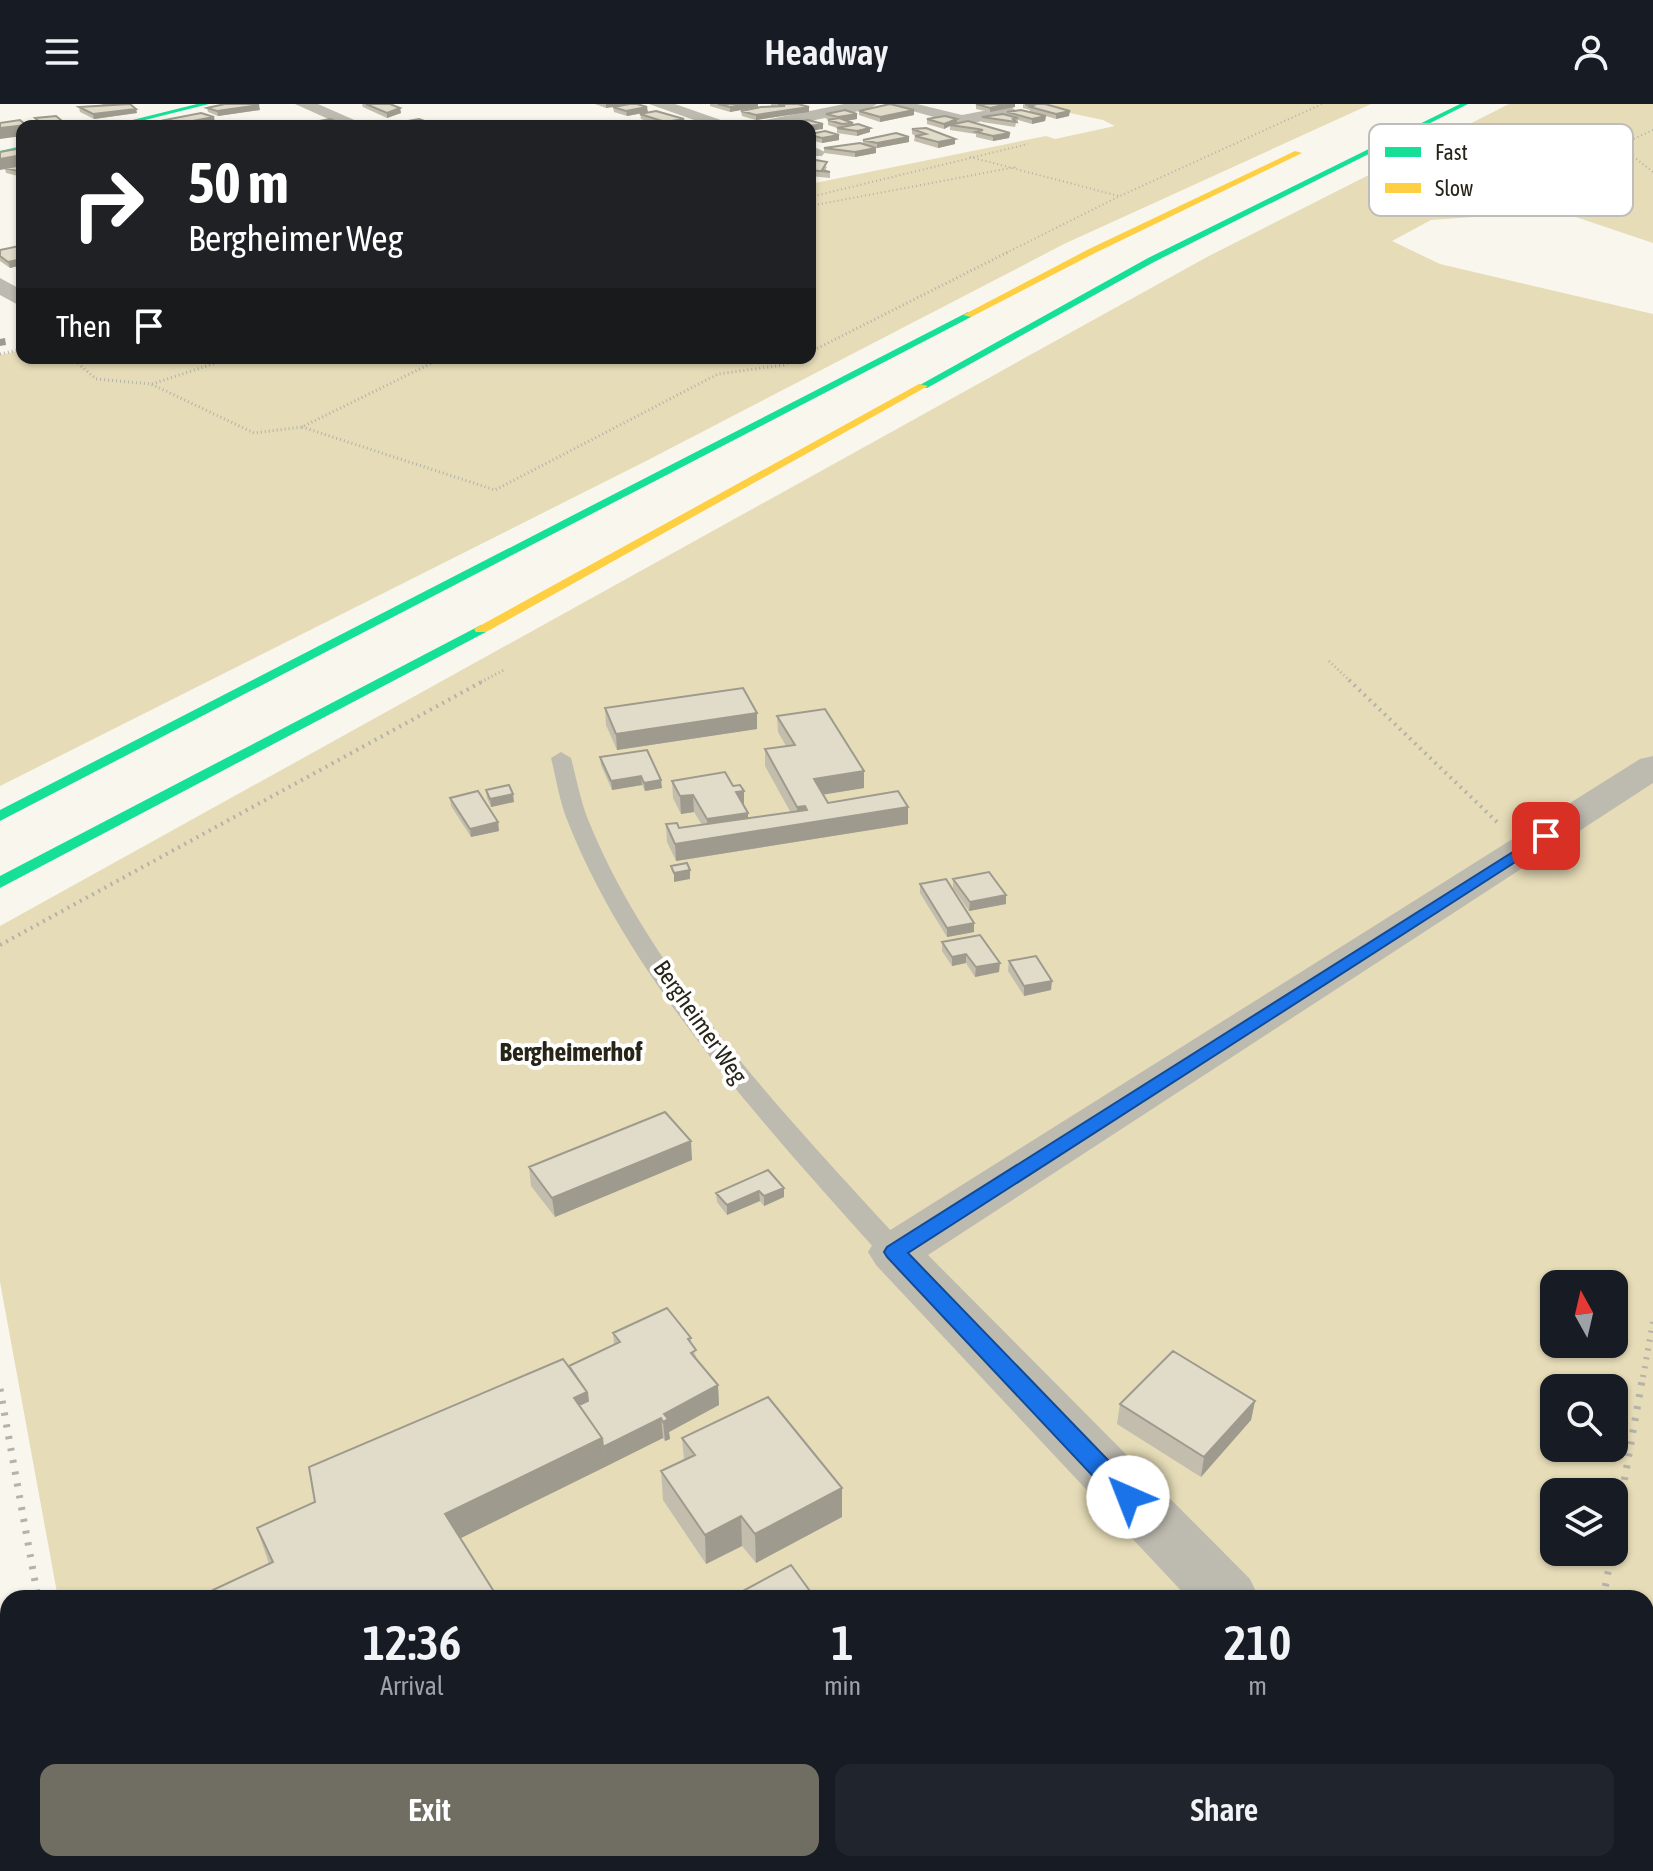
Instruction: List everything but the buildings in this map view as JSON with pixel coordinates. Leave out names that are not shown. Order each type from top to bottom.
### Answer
[{"type":"main road","points":[[131,120],[173,107],[206,104]]},
{"type":"main road","points":[[1425,124],[1465,104]]},
{"type":"main road","points":[[0,816],[1092,251],[1316,145]]},
{"type":"main road","points":[[0,883],[582,575],[1151,260],[1369,152]]},
{"type":"street","points":[[303,104],[344,120]]},
{"type":"street","points":[[657,104],[709,120]]},
{"type":"street","points":[[790,120],[869,104]]},
{"type":"street","points":[[896,104],[962,120],[1009,111]]},
{"type":"street","points":[[894,1252],[1653,767]]},
{"type":"street","name":"Bergheimer Weg","points":[[894,1252],[1220,1590]]},
{"type":"lane","name":"Bergheimer Weg","points":[[561,758],[578,820],[679,1000],[750,1092],[894,1252]]},
{"type":"path","points":[[816,349],[1120,196],[1322,104]]},
{"type":"path","points":[[1633,139],[1653,130]]},
{"type":"path","points":[[816,195],[966,156],[1028,144]]},
{"type":"path","points":[[966,156],[1120,196]]},
{"type":"path","points":[[1633,156],[1653,172]]},
{"type":"path","points":[[816,205],[1016,167]]},
{"type":"path","points":[[79,364],[96,379],[151,384],[254,433],[302,427],[430,364]]},
{"type":"path","points":[[151,384],[213,364]]},
{"type":"path","points":[[302,427],[495,490],[718,374],[786,364]]},
{"type":"path","points":[[1329,661],[1484,807],[1522,851]]},
{"type":"path","points":[[0,945],[504,670]]},
{"type":"path","points":[[1625,1478],[1653,1322]]},
{"type":"path","points":[[0,1389],[37,1590]]},
{"type":"path","points":[[1605,1590],[1609,1566]]},
{"type":"shaded area","points":[[1027,104],[1371,104],[1064,244],[648,460],[0,786],[0,355],[16,351],[16,364],[816,364],[816,183],[1046,136],[1055,139],[1115,126],[1103,120]]},
{"type":"shaded area","points":[[1509,104],[1653,104],[1653,243],[1573,216],[1633,216],[1633,124],[1470,124]]},
{"type":"shaded area","points":[[1369,175],[1369,216],[1487,216],[1431,220],[1392,241],[1440,264],[1653,314],[1653,1590],[57,1590],[0,1282],[0,926],[1207,257]]},
{"type":"traffic: fast","points":[[138,120],[206,104]]},
{"type":"traffic: fast","points":[[1425,124],[1465,104]]},
{"type":"traffic: fast","points":[[0,153],[16,149]]},
{"type":"traffic: fast","points":[[923,386],[1151,260],[1369,152]]},
{"type":"traffic: fast","points":[[0,816],[968,315]]},
{"type":"traffic: fast","points":[[0,883],[481,629]]},
{"type":"traffic: slow","points":[[968,315],[1092,251],[1298,153]]},
{"type":"traffic: slow","points":[[481,629],[923,386]]},
{"type":"district","name":"Bergheimerhof","points":[[571,1052]]},
{"type":"route","points":[[1128,1497],[894,1252],[1546,836]]}]
